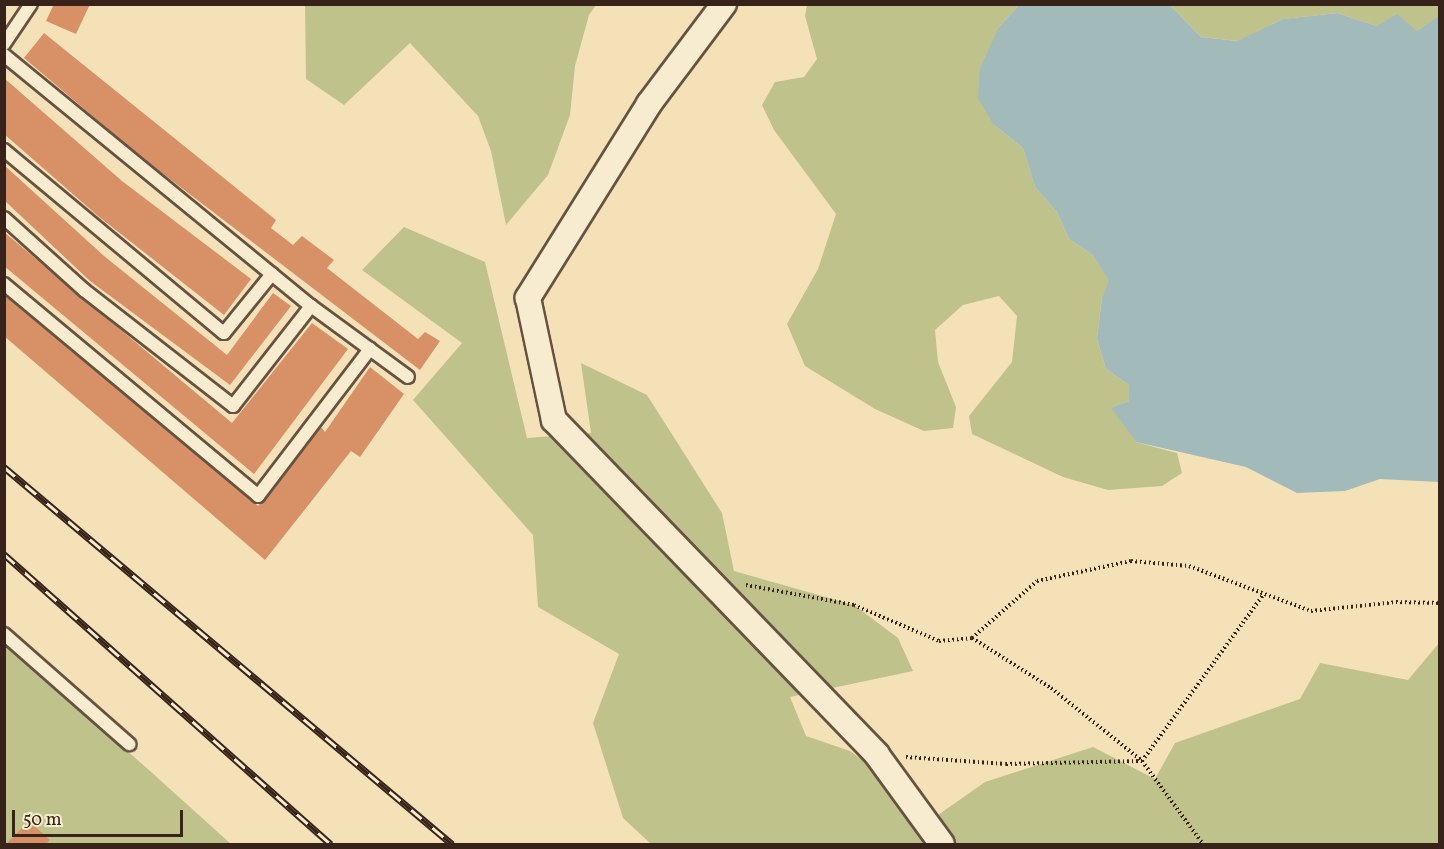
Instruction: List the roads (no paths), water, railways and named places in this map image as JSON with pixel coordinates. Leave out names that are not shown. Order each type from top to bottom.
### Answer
[{"type":"street","points":[[724,4],[650,104],[528,298],[554,420],[710,579],[877,755],[942,844]]},
{"type":"lane","points":[[4,44],[31,4]]},
{"type":"lane","points":[[4,55],[311,306],[408,377]]},
{"type":"lane","points":[[4,150],[224,333],[272,274]]},
{"type":"lane","points":[[4,218],[84,290],[233,406],[311,306]]},
{"type":"lane","points":[[4,284],[258,496],[370,350]]},
{"type":"lane","points":[[4,634],[129,744]]},
{"type":"water","points":[[1019,5],[1170,5],[1201,37],[1237,41],[1283,19],[1337,13],[1377,26],[1397,14],[1417,31],[1439,16],[1439,482],[1380,479],[1345,491],[1297,493],[1246,467],[1136,442],[1111,408],[1129,401],[1129,385],[1106,369],[1097,339],[1102,297],[1109,281],[1093,255],[1069,239],[1057,212],[1035,187],[1023,148],[993,124],[978,98],[980,68],[999,27]]},
{"type":"railway","points":[[4,467],[452,844]]},
{"type":"railway","points":[[4,554],[331,844]]}]
